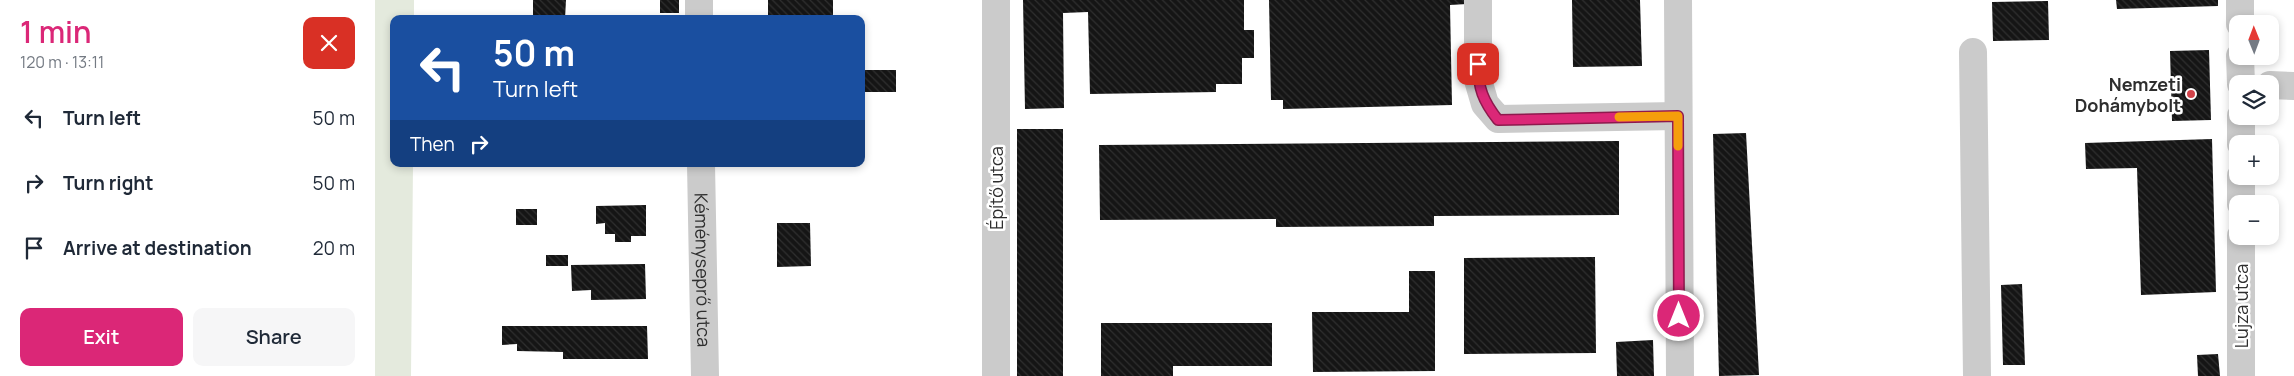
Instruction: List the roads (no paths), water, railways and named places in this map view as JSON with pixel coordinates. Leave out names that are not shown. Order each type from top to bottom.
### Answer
[{"type":"street","points":[[699,0],[699,15]]},
{"type":"street","name":"Építő utca","points":[[995,0],[996,376]]},
{"type":"street","points":[[1478,0],[1478,80],[1485,104],[1498,120],[1678,116]]},
{"type":"street","points":[[1677,0],[1680,376]]},
{"type":"street","points":[[2240,0],[2240,15]]},
{"type":"street","points":[[1973,52],[1977,376]]},
{"type":"street","points":[[2279,85],[2294,86]]},
{"type":"street","name":"Kéményseprő utca","points":[[701,167],[705,376]]},
{"type":"street","name":"Lujza utca","points":[[2241,245],[2241,376]]},
{"type":"place","name":"Nemzeti Dohámybolt","points":[[2191,94]]}]
